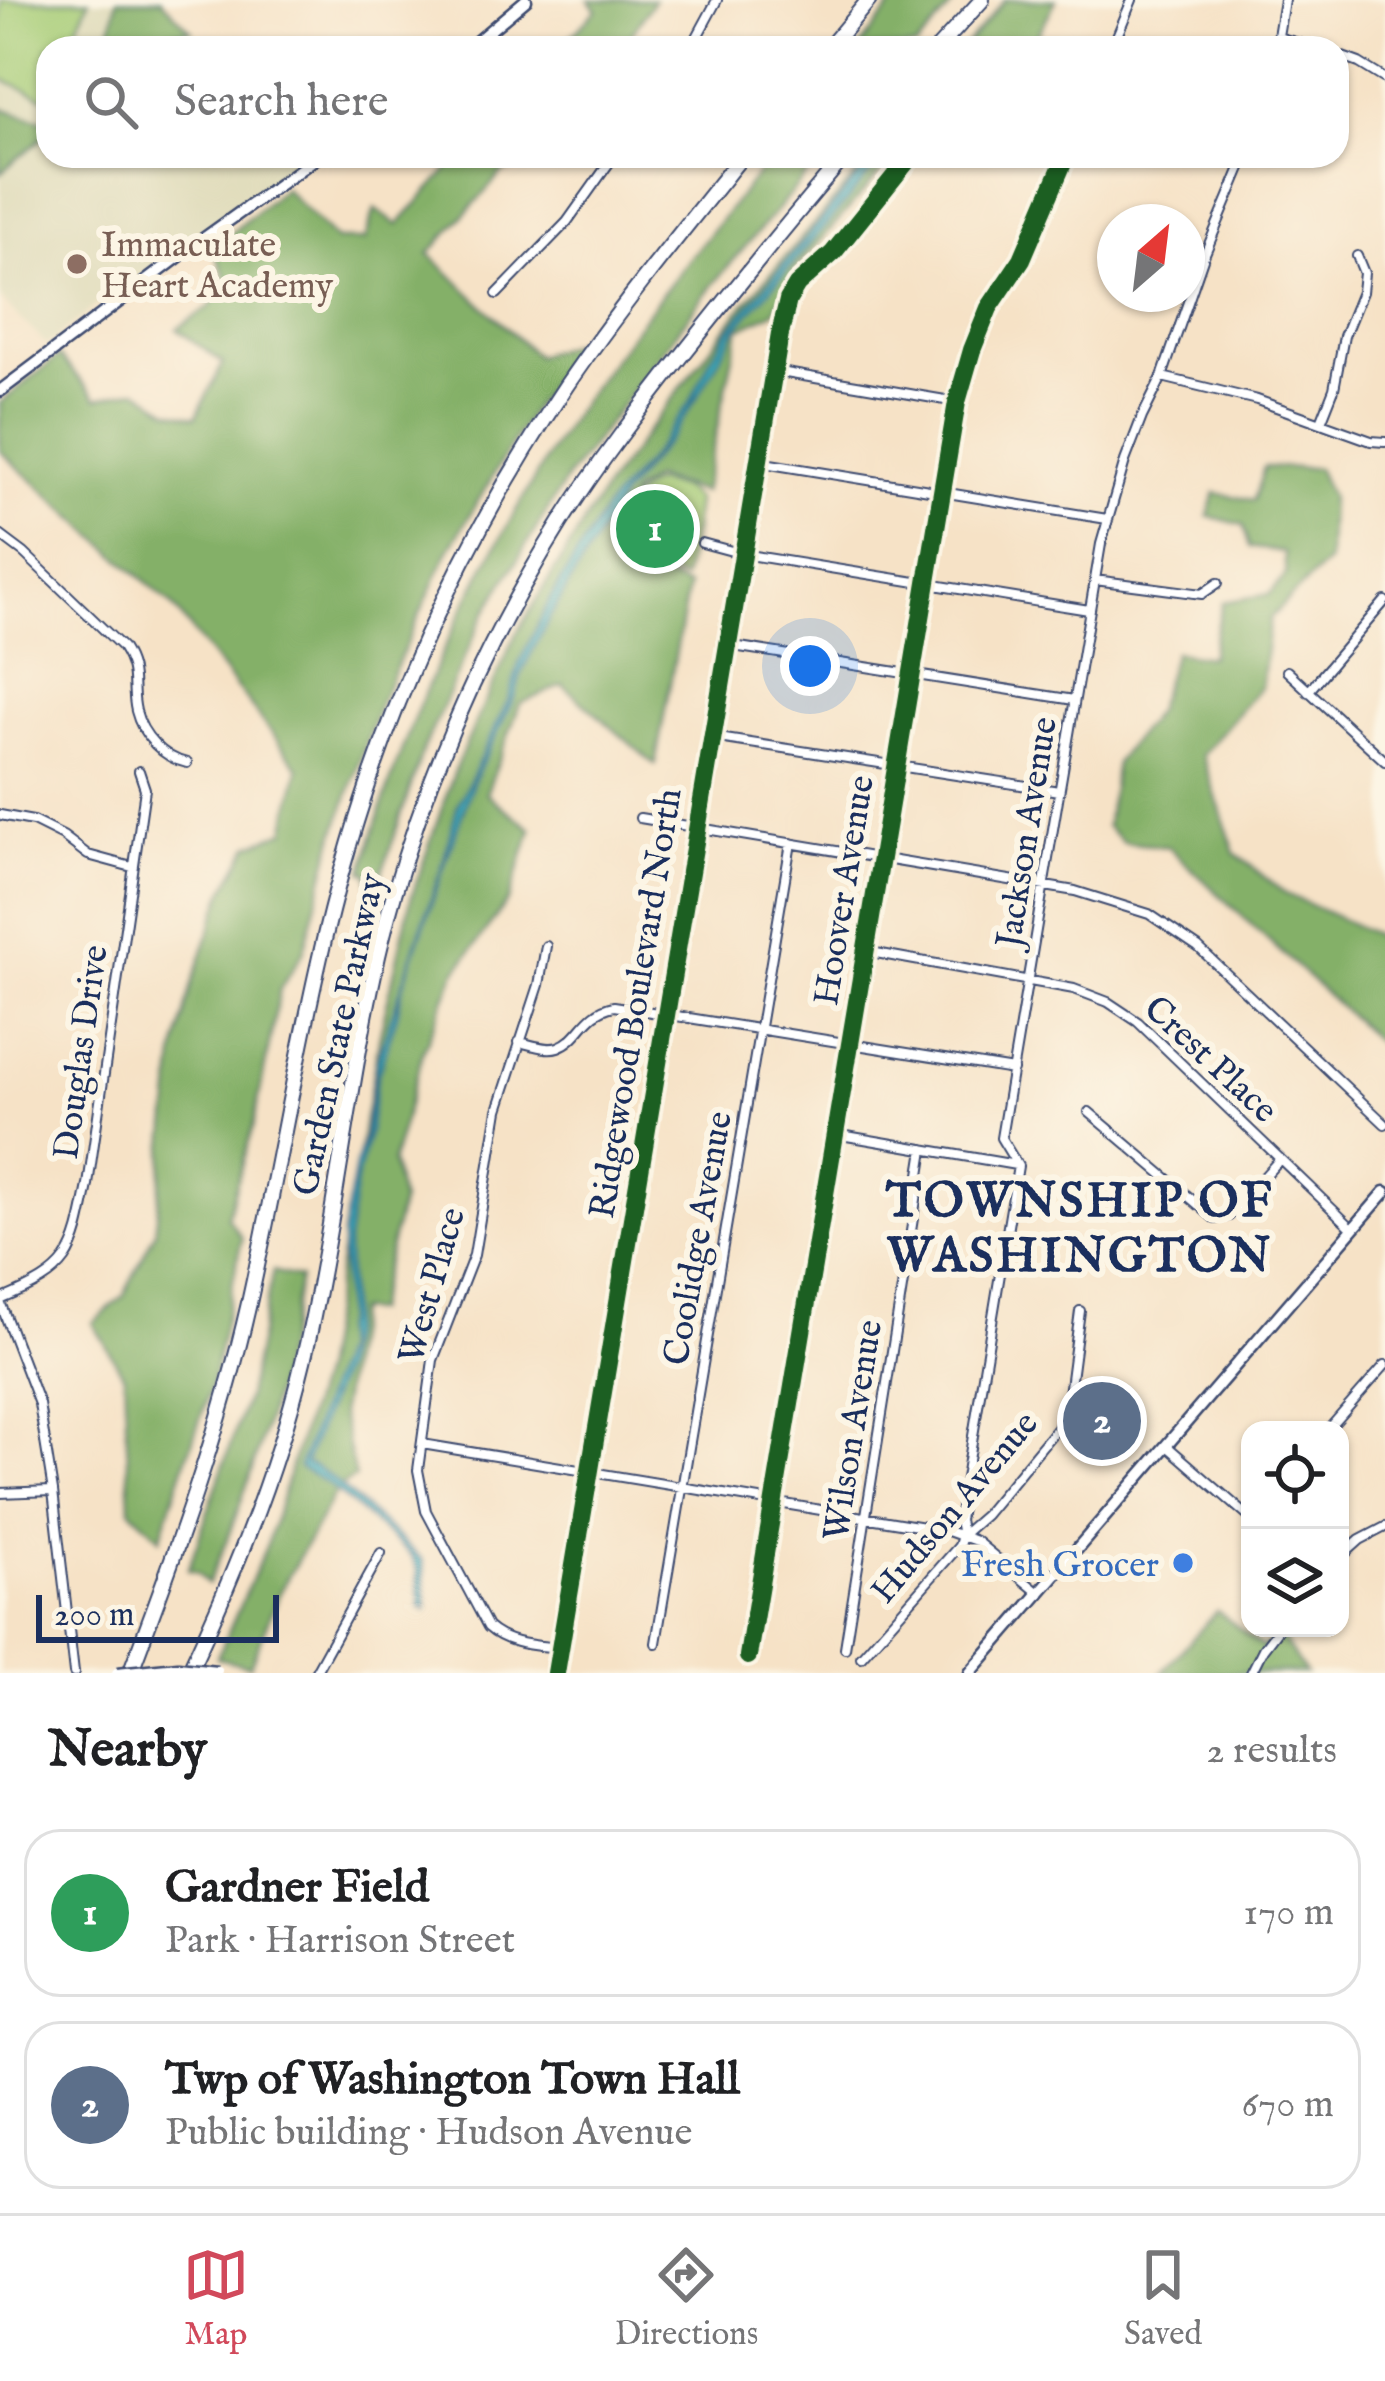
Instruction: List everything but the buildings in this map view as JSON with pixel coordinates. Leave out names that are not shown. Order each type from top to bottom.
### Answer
[{"type":"highway","points":[[839,36],[868,0]]},
{"type":"highway","points":[[949,36],[980,0]]},
{"type":"highway","name":"Garden State Parkway","points":[[130,1673],[215,1432],[242,1332],[320,954],[342,867],[400,698],[462,563],[535,435],[603,336],[733,168]]},
{"type":"highway","name":"Garden State Parkway","points":[[188,1673],[239,1562],[287,1421],[315,1305],[371,985],[404,859],[450,733],[501,626],[593,473],[835,168]]},
{"type":"highway","name":"Garden State Parkway","points":[[118,1673],[192,1502]]},
{"type":"street","points":[[483,36],[526,0]]},
{"type":"street","points":[[698,36],[717,0]]},
{"type":"street","points":[[1117,36],[1132,0]]},
{"type":"street","points":[[1278,36],[1284,0]]},
{"type":"street","points":[[1349,59],[1385,80]]},
{"type":"street","points":[[0,391],[302,168]]},
{"type":"street","points":[[497,294],[567,222],[605,168]]},
{"type":"street","name":"Ridgewood Boulevard North","points":[[556,1673],[788,300],[901,168]]},
{"type":"street","name":"Hoover Avenue","points":[[748,1656],[957,402],[989,308],[1022,259],[1061,168]]},
{"type":"street","name":"Jackson Avenue","points":[[962,1535],[958,1520],[1018,1166],[1001,1138],[1095,580],[1108,519],[1142,417],[1162,377],[1241,168]]},
{"type":"street","points":[[1322,422],[1344,336],[1364,283],[1357,256]]},
{"type":"street","points":[[773,371],[957,402]]},
{"type":"street","points":[[1162,377],[1257,400],[1385,442]]},
{"type":"street","points":[[758,462],[1108,519]]},
{"type":"street","points":[[0,535],[122,647],[132,666],[136,712],[145,733],[168,756],[188,764]]},
{"type":"street","points":[[702,543],[743,554],[1089,610]]},
{"type":"street","points":[[1095,580],[1202,593],[1218,583]]},
{"type":"street","points":[[1308,692],[1385,601]]},
{"type":"street","points":[[728,645],[1074,700]]},
{"type":"street","points":[[1287,670],[1385,761]]},
{"type":"street","points":[[712,737],[1059,791]]},
{"type":"street","name":"Douglas Drive","points":[[0,1301],[54,1273],[70,1255],[78,1235],[145,789],[140,771]]},
{"type":"street","points":[[0,814],[33,821],[88,855],[132,867]]},
{"type":"street","points":[[640,818],[1043,886],[1103,898],[1149,914],[1183,934],[1385,1124]]},
{"type":"street","name":"Coolidge Avenue","points":[[656,1642],[790,843]]},
{"type":"street","name":"West Place","points":[[545,946],[539,986],[490,1144],[474,1255],[433,1360],[418,1470],[421,1497],[482,1618],[504,1639],[560,1648]]},
{"type":"street","name":"Crest Place","points":[[865,951],[1075,989],[1122,1011],[1353,1229]]},
{"type":"street","points":[[519,1042],[558,1047],[590,1016],[605,1008],[624,1007],[1013,1070]]},
{"type":"street","points":[[1089,1112],[1215,1219],[1229,1216],[1280,1159]]},
{"type":"street","points":[[835,1134],[1018,1166]]},
{"type":"street","name":"Wilson Avenue","points":[[845,1648],[924,1149]]},
{"type":"street","points":[[970,1673],[1385,1192]]},
{"type":"street","points":[[0,1301],[39,1404],[74,1673]]},
{"type":"street","name":"Hudson Avenue","points":[[861,1657],[1058,1428],[1068,1402],[1080,1311]]},
{"type":"street","points":[[1336,1421],[1385,1365]]},
{"type":"street","points":[[422,1444],[962,1535],[976,1541],[1040,1594]]},
{"type":"street","points":[[1167,1446],[1241,1510]]},
{"type":"street","points":[[0,1493],[53,1491]]},
{"type":"street","points":[[1349,1550],[1385,1527]]},
{"type":"street","points":[[315,1673],[381,1553]]},
{"type":"street","points":[[1251,1673],[1273,1637]]},
{"type":"street","points":[[118,1673],[178,1667],[221,1672]]},
{"type":"shaded area","points":[[0,0],[117,0],[110,36],[36,36],[36,118],[0,108]]},
{"type":"shaded area","points":[[191,30],[196,36],[150,36]]},
{"type":"shaded area","name":"Immaculate Heart Academy","points":[[36,143],[36,168],[290,168],[47,345],[0,298],[0,173]]},
{"type":"green space","points":[[1,0],[89,0],[73,36],[36,36],[36,94],[0,78]]},
{"type":"green space","points":[[117,0],[161,0],[191,30],[150,36],[109,36]]},
{"type":"green space","points":[[589,0],[654,0],[630,36],[571,36],[597,10]]},
{"type":"green space","points":[[897,0],[957,0],[926,36],[868,36]]},
{"type":"green space","points":[[1005,0],[1056,0],[1037,36],[974,36]]},
{"type":"green space","points":[[0,108],[36,118],[36,143],[0,173]]},
{"type":"green space","points":[[449,168],[514,168],[503,172],[429,254],[536,356],[580,341],[533,408],[448,552],[380,702],[335,834],[304,951],[280,989],[254,1123],[227,1217],[242,1238],[211,1386],[160,1538],[130,1509],[124,1376],[93,1323],[123,1297],[155,1232],[175,1056],[192,984],[224,891],[250,845],[285,831],[299,768],[172,605],[0,451],[0,403],[59,356],[97,399],[137,389],[169,410],[196,417],[223,363],[177,329],[211,306],[226,277],[214,253],[231,233],[284,188],[336,240],[365,240],[375,209],[398,225]]},
{"type":"green space","points":[[762,168],[813,168],[709,289],[567,478],[483,617],[423,750],[372,903],[368,873],[363,871],[393,773],[431,677],[500,539],[556,441],[666,288]]},
{"type":"green space","points":[[862,168],[884,168],[793,272],[774,312],[739,329],[703,492],[654,478],[633,492],[604,551],[688,587],[655,765],[563,685],[520,704],[486,794],[532,829],[509,899],[455,973],[423,1052],[392,1162],[401,1202],[374,1312],[356,1311],[340,1411],[355,1478],[338,1487],[279,1593],[250,1666],[217,1658],[267,1544],[320,1373],[379,1039],[411,898],[457,764],[516,634],[607,485],[738,312]]},
{"type":"green space","points":[[1264,467],[1317,468],[1330,497],[1328,561],[1270,618],[1261,686],[1202,755],[1235,853],[1284,893],[1374,934],[1385,952],[1385,1049],[1168,847],[1123,842],[1106,826],[1116,762],[1155,712],[1174,652],[1210,657],[1223,602],[1270,594],[1286,575],[1284,553],[1250,547],[1243,525],[1208,516],[1215,493],[1254,500]]},
{"type":"green space","points":[[656,482],[684,489],[696,500],[683,579],[608,551],[630,501]]},
{"type":"green space","points":[[273,1271],[299,1278],[291,1317],[251,1472],[208,1584],[188,1570],[247,1396]]},
{"type":"green space","points":[[1217,1611],[1241,1630],[1241,1637],[1249,1637],[1263,1648],[1272,1637],[1281,1637],[1305,1673],[1161,1673]]},
{"type":"water","points":[[866,168],[875,168],[735,330],[673,434],[622,495],[549,618],[473,782],[402,989],[377,1077],[356,1180],[347,1241],[349,1317],[341,1369],[305,1463],[331,1478],[423,1560],[427,1609],[421,1608],[412,1556],[327,1483],[299,1467],[341,1351],[342,1235],[377,1060],[458,805],[509,699],[519,664],[550,600],[605,509],[692,399],[729,330]]},
{"type":"cycle path","points":[[556,1673],[780,334],[797,285],[833,253],[901,168]]},
{"type":"cycle path","points":[[748,1656],[957,402],[989,308],[1022,259],[1061,168]]},
{"type":"place","name":"Immaculate Heart Academy","points":[[77,264]]},
{"type":"place","name":"Gardner Field","points":[[655,529]]},
{"type":"place","name":"Twp of Washington Town Hall","points":[[1102,1421]]},
{"type":"place","name":"Fresh Grocer","points":[[1183,1563]]},
{"type":"district","name":"TOWNSHIP OF WASHINGTON","points":[[1080,1226]]}]
